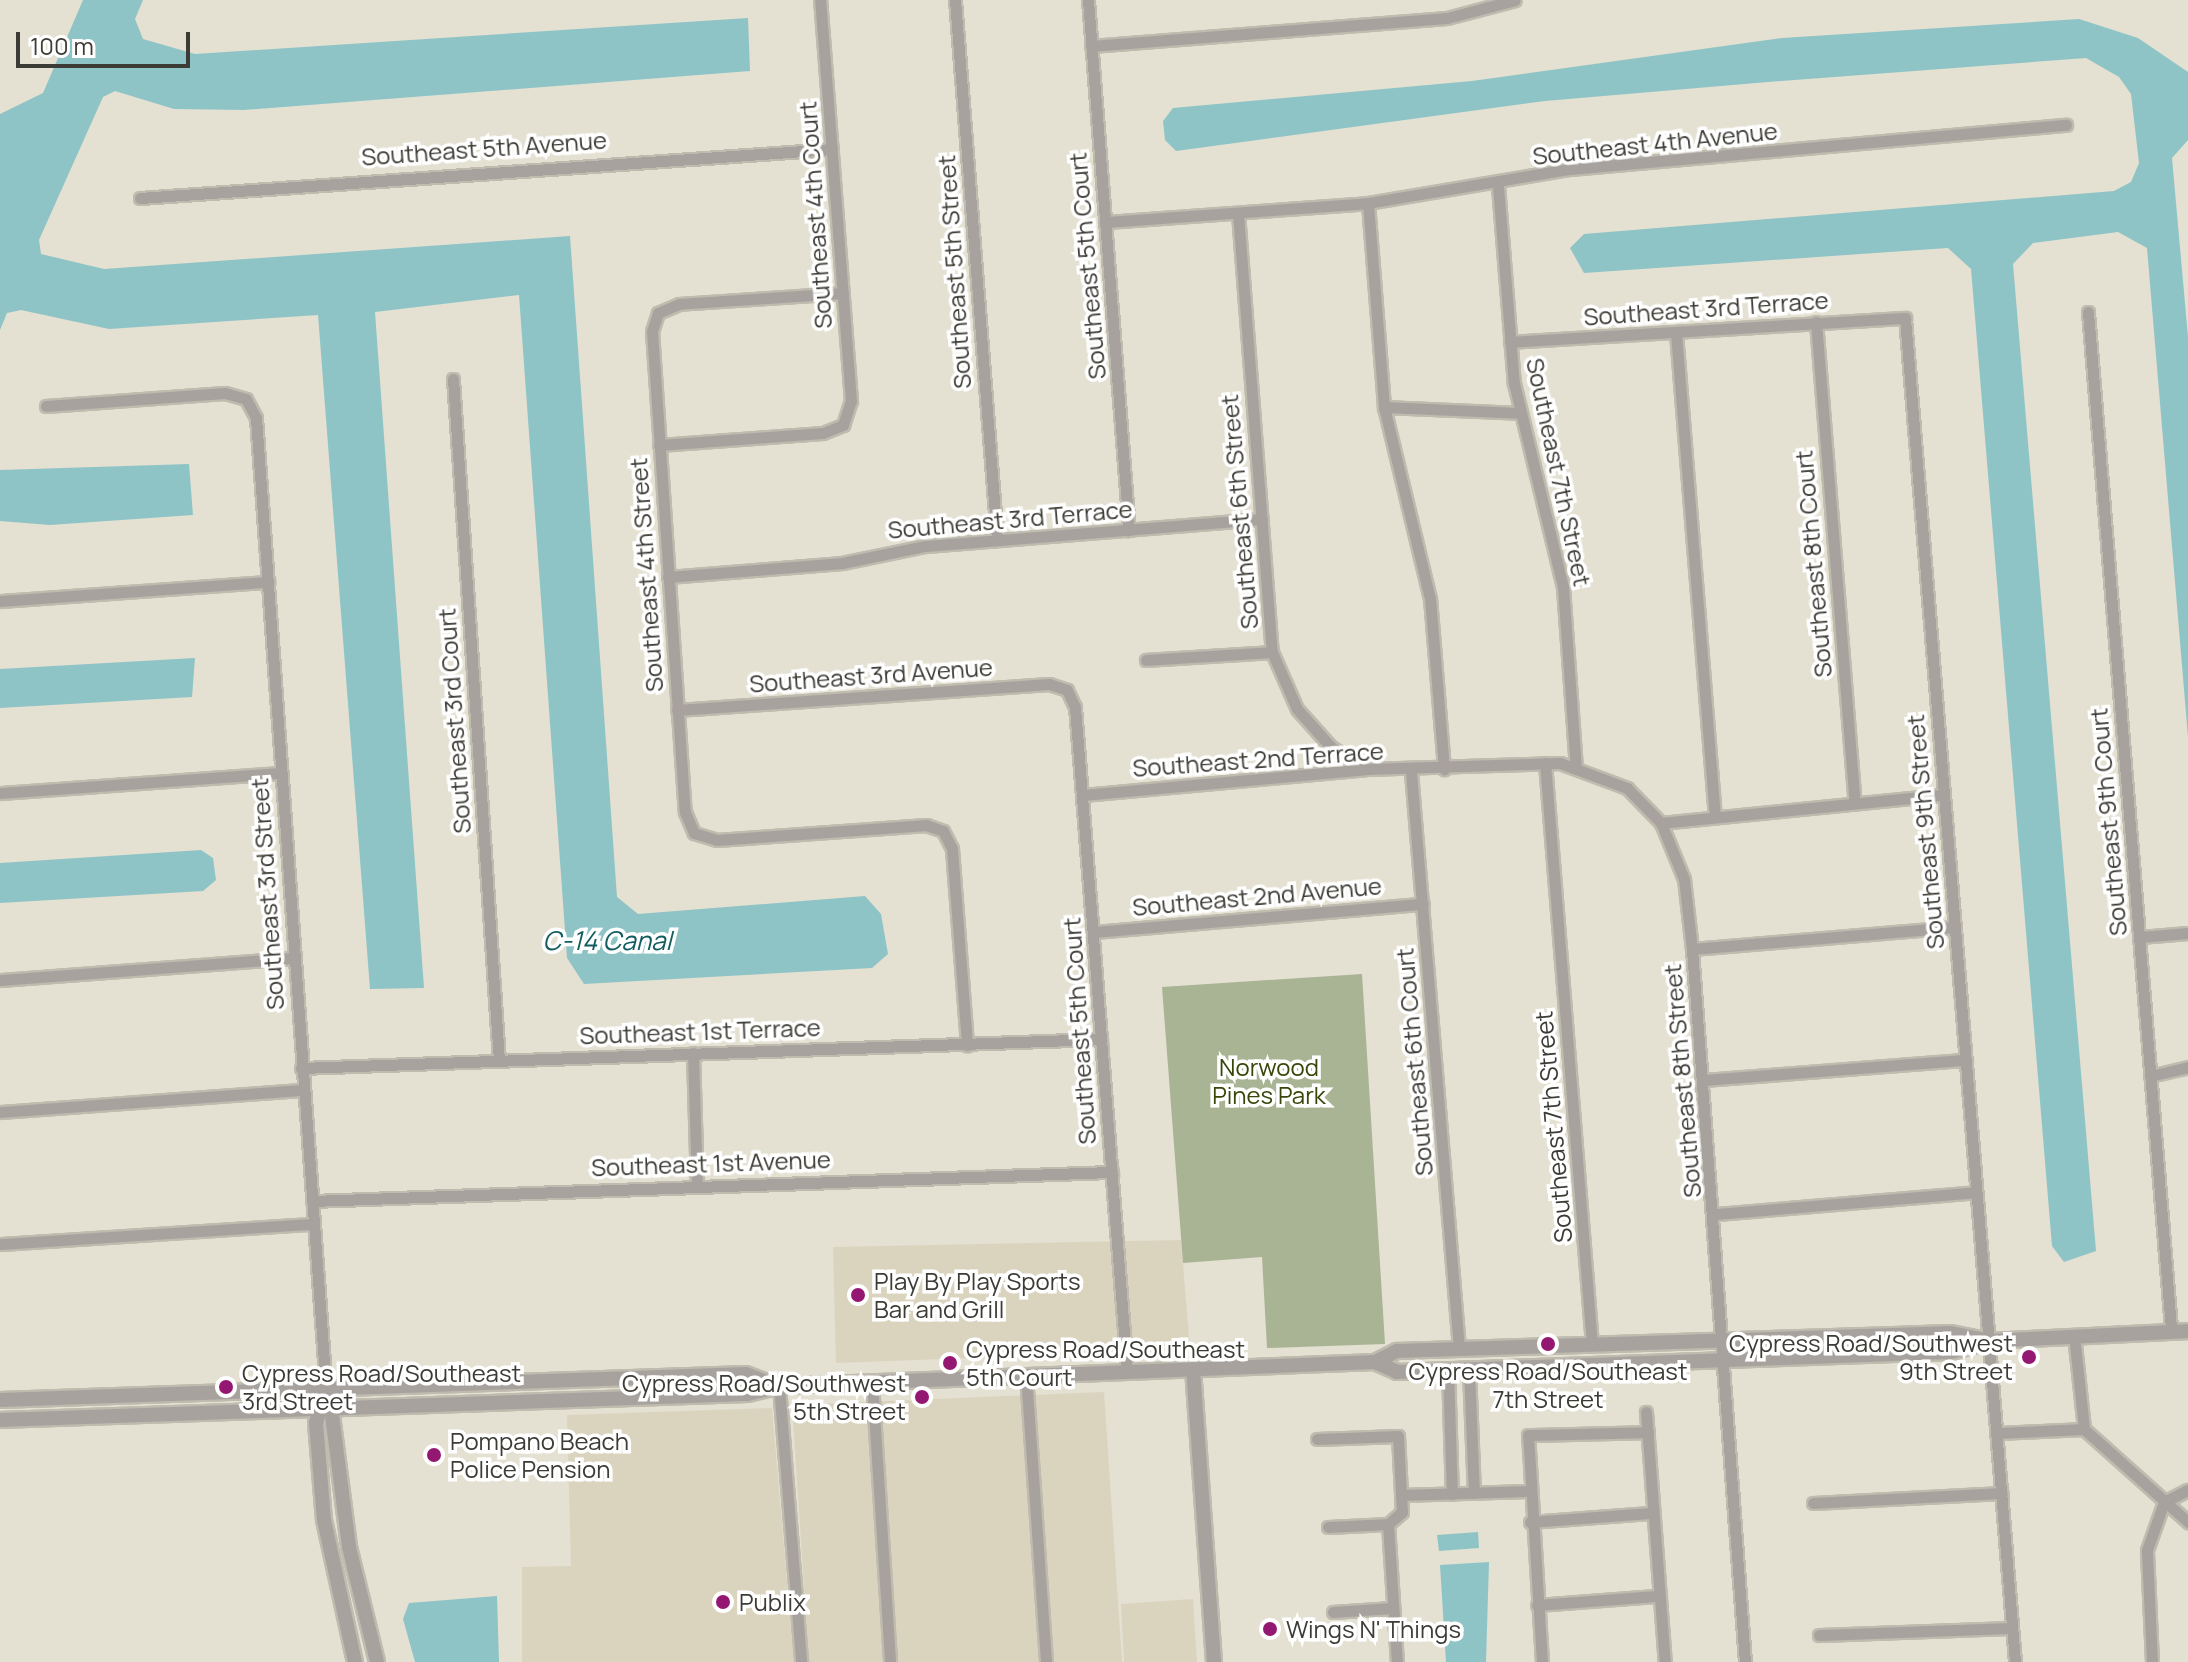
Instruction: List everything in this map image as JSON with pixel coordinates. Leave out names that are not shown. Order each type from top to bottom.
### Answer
[{"type":"street","name":"Southeast 4th Court","points":[[659,445],[823,433],[843,425],[851,401],[820,0]]},
{"type":"street","name":"Southeast 5th Street","points":[[955,0],[997,540]]},
{"type":"street","name":"Southeast 5th Court","points":[[1088,0],[1129,530]]},
{"type":"street","points":[[1091,46],[1447,18],[1515,0]]},
{"type":"street","name":"Southeast 4th Avenue","points":[[1105,222],[1368,203],[1498,186],[1585,168],[2066,125]]},
{"type":"street","name":"Southeast 5th Avenue","points":[[140,198],[832,149]]},
{"type":"street","name":"Southeast 7th Street","points":[[1498,186],[1510,342],[1519,413],[1563,587],[1576,767]]},
{"type":"street","points":[[1368,203],[1384,407],[1430,598],[1444,769]]},
{"type":"street","name":"Southeast 6th Street","points":[[1238,213],[1272,652],[1297,709],[1331,747],[1366,769]]},
{"type":"street","name":"Southeast 4th Street","points":[[843,293],[679,304],[658,313],[651,335],[685,812],[694,833],[717,840],[926,825],[943,831],[952,849],[967,1045]]},
{"type":"street","name":"Southeast 9th Court","points":[[2088,312],[2171,1328]]},
{"type":"street","name":"Southeast 3rd Terrace","points":[[1510,342],[1905,318]]},
{"type":"street","name":"Southeast 9th Street","points":[[1905,318],[2015,1662]]},
{"type":"street","name":"Southeast 8th Court","points":[[1816,322],[1855,802]]},
{"type":"street","points":[[1676,333],[1715,815]]},
{"type":"street","name":"Southeast 3rd Court","points":[[453,379],[499,1060]]},
{"type":"street","name":"Southeast 3rd Street","points":[[46,406],[225,393],[246,399],[256,418],[302,1090],[326,1389]]},
{"type":"street","points":[[1384,407],[1519,413]]},
{"type":"street","name":"Southeast 3rd Terrace","points":[[668,577],[842,563],[892,550],[1262,519]]},
{"type":"street","points":[[0,601],[268,582]]},
{"type":"street","points":[[1146,660],[1272,652]]},
{"type":"street","name":"Southeast 3rd Avenue","points":[[677,710],[1049,684],[1067,690]]},
{"type":"street","name":"Southeast 5th Court","points":[[1067,690],[1083,795],[1127,1371]]},
{"type":"street","name":"Southeast 7th Street","points":[[1545,763],[1592,1345]]},
{"type":"street","name":"Southeast 2nd Terrace","points":[[1083,795],[1366,769],[1411,772],[1545,763],[1576,767],[1627,788],[1661,823]]},
{"type":"street","name":"Southeast 6th Court","points":[[1411,772],[1459,1349]]},
{"type":"street","points":[[0,793],[281,773]]},
{"type":"street","points":[[1661,823],[1715,815],[1943,795]]},
{"type":"street","name":"Southeast 8th Street","points":[[1661,823],[1684,879],[1692,949],[1716,1214],[1721,1361],[1745,1662]]},
{"type":"street","name":"Southeast 2nd Avenue","points":[[1094,932],[1423,904]]},
{"type":"street","points":[[1692,949],[1955,927]]},
{"type":"street","points":[[2140,937],[2188,933]]},
{"type":"street","points":[[0,980],[293,958]]},
{"type":"street","name":"Southeast 1st Terrace","points":[[301,1068],[1101,1039]]},
{"type":"street","points":[[693,1053],[697,1185]]},
{"type":"street","points":[[1704,1080],[1966,1060]]},
{"type":"street","points":[[2150,1076],[2188,1067]]},
{"type":"street","points":[[0,1112],[302,1090]]},
{"type":"street","name":"Southeast 1st Avenue","points":[[312,1201],[1112,1172]]},
{"type":"street","points":[[1716,1214],[1976,1192]]},
{"type":"street","points":[[0,1244],[313,1224]]},
{"type":"street","points":[[2171,1328],[2188,1321]]},
{"type":"street","points":[[1375,1362],[1397,1372],[1721,1361],[1951,1352],[1991,1341],[2171,1328],[2188,1331]]},
{"type":"street","points":[[0,1420],[748,1394],[779,1386],[1375,1362],[1397,1351],[1951,1333],[1991,1341]]},
{"type":"street","points":[[2074,1335],[2084,1429],[2188,1522]]},
{"type":"street","points":[[1193,1369],[1214,1662]]},
{"type":"street","points":[[1448,1370],[1452,1494]]},
{"type":"street","points":[[1469,1370],[1474,1493]]},
{"type":"street","points":[[0,1400],[746,1374],[779,1386]]},
{"type":"street","points":[[1026,1375],[1046,1662]]},
{"type":"street","points":[[872,1382],[890,1662]]},
{"type":"street","points":[[779,1386],[801,1662]]},
{"type":"street","points":[[326,1389],[324,1520],[355,1662]]},
{"type":"street","points":[[326,1409],[349,1547],[377,1662]]},
{"type":"street","points":[[1646,1412],[1656,1596],[1665,1662]]},
{"type":"street","points":[[1998,1433],[2084,1429]]},
{"type":"street","points":[[1542,1662],[1528,1491],[1528,1435],[1648,1432]]},
{"type":"street","points":[[1317,1439],[1398,1436],[1402,1512],[1388,1524],[1328,1527]]},
{"type":"street","points":[[2152,1662],[2147,1550],[2164,1502],[2188,1490]]},
{"type":"street","points":[[1401,1495],[1528,1491]]},
{"type":"street","points":[[1813,1503],[2002,1493]]},
{"type":"street","points":[[1530,1522],[1650,1513]]},
{"type":"street","points":[[1388,1524],[1397,1662]]},
{"type":"street","points":[[1537,1605],[1656,1596]]},
{"type":"street","points":[[1333,1612],[1392,1608]]},
{"type":"street","points":[[1819,1635],[2012,1628]]},
{"type":"shaded area","points":[[1181,1240],[1190,1350],[836,1363],[833,1247]]},
{"type":"shaded area","points":[[1104,1392],[1122,1662],[809,1662],[792,1405]]},
{"type":"shaded area","points":[[772,1408],[794,1662],[522,1662],[522,1567],[571,1566],[567,1415]]},
{"type":"shaded area","points":[[1193,1599],[1197,1662],[1124,1662],[1121,1604]]},
{"type":"green space","name":"Norwood Pines Park","points":[[1362,974],[1385,1344],[1267,1348],[1262,1257],[1183,1263],[1162,987]]},
{"type":"water","name":"C-14 Canal","points":[[83,0],[143,0],[135,19],[143,39],[195,54],[748,18],[750,71],[244,110],[174,109],[115,91],[103,97],[39,240],[41,254],[104,269],[570,236],[617,897],[638,914],[865,896],[881,914],[888,954],[872,968],[584,984],[567,958],[519,295],[375,312],[424,988],[370,989],[318,315],[109,329],[21,310],[7,313],[0,330],[0,114],[43,93]]},
{"type":"water","points":[[2079,19],[2138,38],[2188,72],[2188,140],[2172,158],[2188,337],[2188,737],[2147,248],[2118,232],[2033,243],[2013,264],[2096,1251],[2064,1262],[2052,1246],[1971,269],[1948,248],[1584,273],[1570,248],[1584,234],[2114,191],[2131,182],[2139,163],[2131,94],[2119,77],[2086,58],[1768,82],[1545,101],[1176,151],[1165,140],[1163,121],[1173,108],[1472,81],[1782,38]]},
{"type":"water","points":[[189,464],[193,515],[50,525],[0,521],[0,470]]},
{"type":"water","points":[[195,658],[192,697],[0,708],[0,669]]},
{"type":"water","points":[[201,850],[213,858],[216,880],[203,891],[0,903],[0,863]]},
{"type":"water","points":[[1478,1532],[1479,1548],[1439,1551],[1437,1535]]},
{"type":"water","points":[[1489,1562],[1486,1662],[1446,1662],[1440,1565]]},
{"type":"water","points":[[497,1596],[499,1662],[415,1662],[403,1619],[409,1603]]},
{"type":"place","name":"Play By Play Sports Bar and Grill","points":[[858,1295]]},
{"type":"place","name":"Cypress Road/Southeast 7th Street","points":[[1548,1344]]},
{"type":"place","name":"Cypress Road/Southwest 9th Street","points":[[2029,1357]]},
{"type":"place","name":"Cypress Road/Southeast 5th Court","points":[[950,1363]]},
{"type":"place","name":"Cypress Road/Southeast 3rd Street","points":[[226,1387]]},
{"type":"place","name":"Cypress Road/Southwest 5th Street","points":[[922,1397]]},
{"type":"place","name":"Pompano Beach Police Pension","points":[[434,1455]]},
{"type":"place","name":"Publix","points":[[723,1602]]},
{"type":"place","name":"Wings N' Things","points":[[1270,1629]]}]
